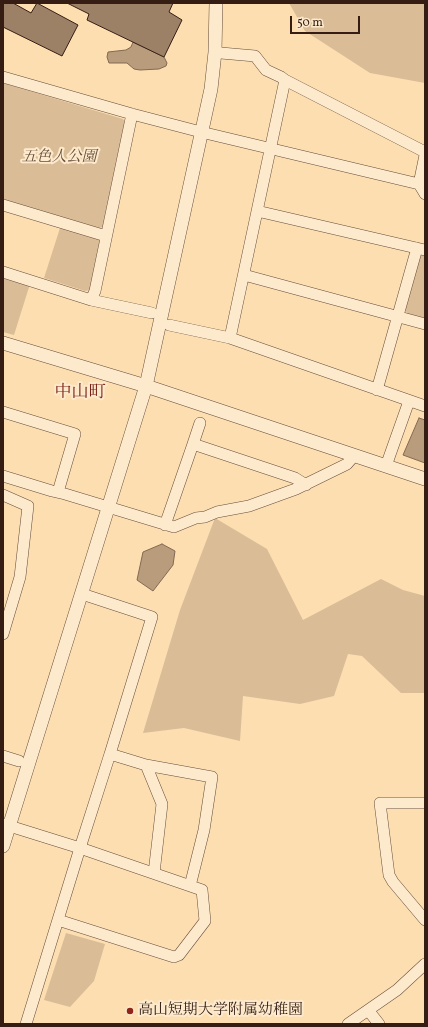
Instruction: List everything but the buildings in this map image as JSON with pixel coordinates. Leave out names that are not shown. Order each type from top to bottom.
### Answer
[{"type":"street","points":[[3,846],[6,825],[82,594],[146,386],[211,89],[215,52],[216,3]]},
{"type":"street","points":[[221,53],[255,56],[266,70],[425,154],[419,184],[425,194]]},
{"type":"street","points":[[3,77],[201,132],[419,184]]},
{"type":"street","points":[[230,338],[285,80]]},
{"type":"street","points":[[91,300],[95,291],[132,114]]},
{"type":"street","points":[[3,205],[106,236]]},
{"type":"street","points":[[257,211],[421,249],[398,316],[377,390]]},
{"type":"street","points":[[3,272],[91,300],[152,313]]},
{"type":"street","points":[[244,275],[425,324]]},
{"type":"street","points":[[169,325],[230,338],[425,406]]},
{"type":"street","points":[[3,343],[146,386],[425,479]]},
{"type":"street","points":[[386,466],[409,401]]},
{"type":"street","points":[[3,412],[75,434],[58,492]]},
{"type":"street","points":[[165,525],[200,423]]},
{"type":"street","points":[[192,444],[295,478],[306,485]]},
{"type":"street","points":[[3,476],[174,527],[196,518],[204,517],[217,512],[249,506],[290,492],[347,464],[354,456]]},
{"type":"street","points":[[3,495],[28,506],[20,577],[5,619],[3,634]]},
{"type":"street","points":[[26,1024],[152,617],[82,594]]},
{"type":"street","points":[[110,754],[146,765],[212,777],[204,830],[190,886]]},
{"type":"street","points":[[3,756],[19,761]]},
{"type":"street","points":[[146,765],[162,804],[154,873]]},
{"type":"street","points":[[425,803],[380,803],[389,875],[393,882],[425,920]]},
{"type":"street","points":[[6,825],[80,848],[202,890],[205,921],[179,955],[174,957],[58,920]]},
{"type":"street","points":[[348,1024],[397,990],[425,964]]},
{"type":"street","points":[[368,1010],[379,1024]]},
{"type":"green space","points":[[289,3],[425,3],[425,83],[370,73],[305,31]]},
{"type":"green space","name":"五色人公園","points":[[3,83],[123,119],[125,122],[103,227],[99,228],[3,206]]},
{"type":"green space","points":[[60,228],[99,238],[100,242],[90,290],[85,291],[44,278]]},
{"type":"green space","points":[[423,254],[425,255],[425,319],[408,314],[405,310],[419,256]]},
{"type":"green space","points":[[3,275],[30,284],[14,335],[3,332]]},
{"type":"green space","points":[[215,518],[267,549],[303,620],[381,579],[403,590],[425,596],[425,693],[401,693],[362,656],[348,654],[334,696],[300,704],[243,696],[240,741],[184,728],[143,733],[180,610]]},
{"type":"green space","points":[[66,933],[105,944],[94,981],[70,1007],[44,1000]]},
{"type":"shaded area","points":[[133,42],[164,57],[167,63],[166,66],[159,69],[140,70],[134,69],[127,63],[109,63],[107,57],[108,52],[126,50],[131,47]]},
{"type":"shaded area","points":[[419,418],[425,420],[425,463],[403,455]]},
{"type":"shaded area","points":[[162,544],[175,551],[173,565],[153,591],[137,580],[143,552]]},
{"type":"place","name":"高山短期大学附属幼稚園","points":[[130,1011]]},
{"type":"district","name":"中山町","points":[[80,394]]}]
